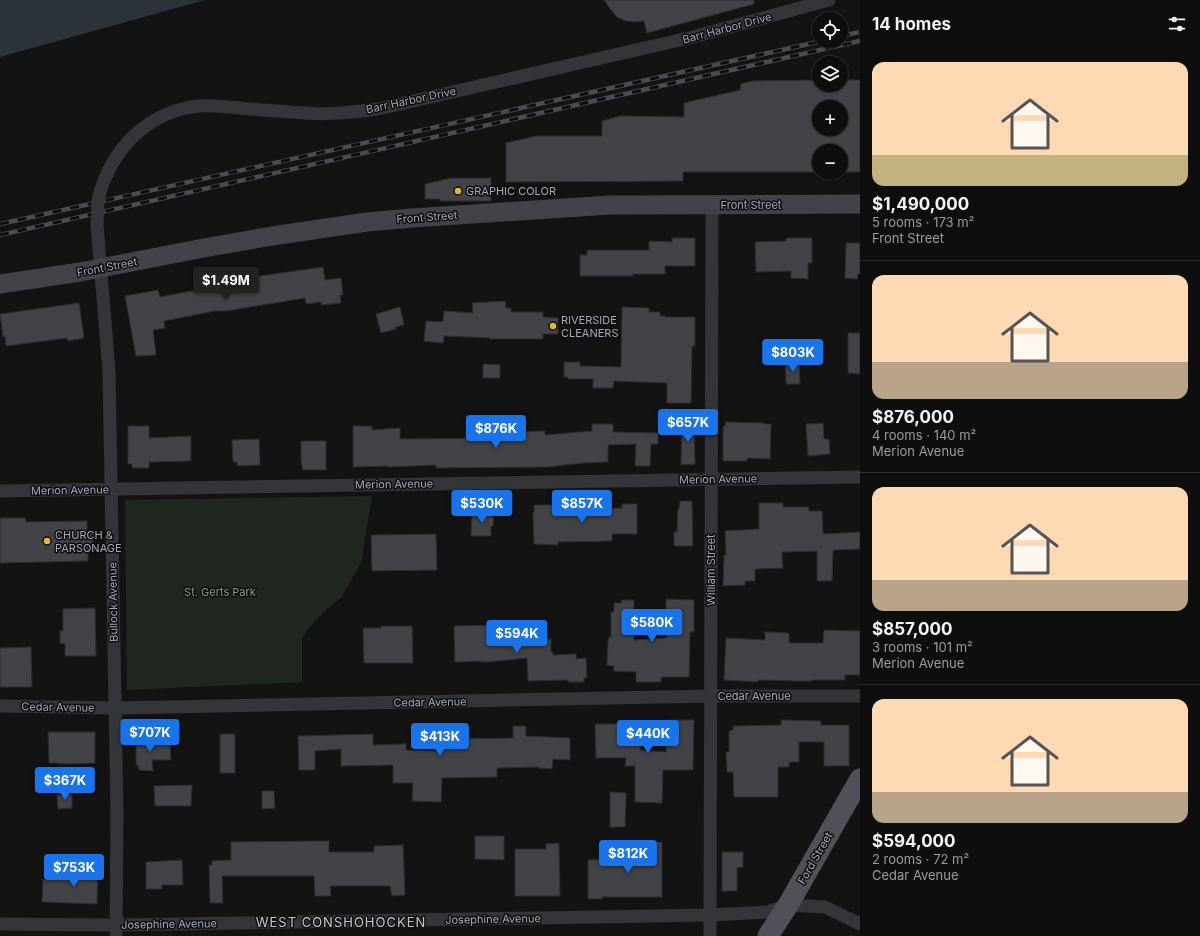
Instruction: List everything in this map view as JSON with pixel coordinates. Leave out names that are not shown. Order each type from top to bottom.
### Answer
[{"type":"main road","name":"Front Street","points":[[0,284],[100,268],[225,244],[367,222],[610,205],[860,204]]},
{"type":"main road","name":"Ford Street","points":[[768,936],[788,905],[860,779]]},
{"type":"street","name":"Barr Harbor Drive","points":[[100,268],[97,225],[98,201],[110,165],[134,135],[144,127],[169,113],[199,106],[306,114],[331,114],[378,109],[693,37],[829,0]]},
{"type":"street","name":"William Street","points":[[710,936],[712,205]]},
{"type":"street","name":"Bullock Avenue","points":[[100,268],[103,286],[109,371],[117,813],[116,931]]},
{"type":"street","name":"Merion Avenue","points":[[0,491],[860,477]]},
{"type":"street","name":"Cedar Avenue","points":[[0,706],[115,708],[711,696],[860,696]]},
{"type":"street","name":"Josephine Avenue","points":[[0,924],[116,931],[710,915],[768,912],[788,905],[825,907],[860,924]]},
{"type":"green space","name":"St. Gerts Park","points":[[372,496],[361,563],[341,598],[327,609],[306,631],[302,640],[302,682],[127,690],[125,500]]},
{"type":"shaded area","points":[[0,0],[205,0],[0,57]]},
{"type":"building","points":[[604,0],[754,0],[754,4],[647,33],[644,21],[626,21],[617,17]]},
{"type":"building","points":[[812,80],[812,92],[848,92],[848,80],[860,80],[860,172],[848,172],[848,144],[812,144],[812,172],[683,172],[683,181],[506,182],[506,143],[536,136],[602,136],[602,121],[621,116],[684,117],[684,103],[740,90],[741,84],[753,81]]},
{"type":"building","name":"GRAPHIC COLOR","points":[[451,178],[491,178],[491,201],[440,201],[440,199],[425,199],[425,184]]},
{"type":"building","points":[[672,238],[695,238],[695,266],[665,266],[665,274],[633,274],[633,276],[580,276],[580,255],[587,255],[587,250],[649,250],[649,241],[672,242]]},
{"type":"building","points":[[786,238],[812,238],[812,263],[808,263],[808,279],[791,278],[791,271],[756,272],[755,242],[786,241]]},
{"type":"building","points":[[846,243],[860,243],[860,274],[858,274],[857,279],[845,278]]},
{"type":"building","points":[[323,267],[325,280],[341,278],[343,295],[340,295],[341,303],[321,305],[321,302],[306,304],[305,298],[226,311],[215,311],[164,321],[165,328],[153,330],[156,355],[136,356],[125,296],[158,290],[160,297],[212,287],[211,283]]},
{"type":"building","points":[[505,301],[506,308],[511,308],[511,312],[543,312],[543,317],[558,318],[558,334],[543,334],[543,339],[490,339],[444,336],[443,343],[424,341],[426,321],[443,321],[444,311],[473,313],[472,303]]},
{"type":"building","points":[[79,303],[84,338],[68,341],[67,338],[6,346],[5,336],[3,337],[0,314]]},
{"type":"building","points":[[400,307],[404,325],[381,333],[376,314]]},
{"type":"building","points":[[622,307],[649,308],[649,312],[660,312],[660,316],[665,317],[695,317],[695,346],[692,346],[691,403],[667,403],[667,383],[614,381],[613,388],[593,388],[593,379],[568,379],[568,377],[564,377],[564,362],[580,362],[580,366],[621,367]]},
{"type":"building","points":[[848,333],[860,333],[860,374],[848,373]]},
{"type":"building","points":[[799,361],[800,384],[786,384],[785,362]]},
{"type":"building","points":[[483,364],[500,365],[500,378],[483,378]]},
{"type":"building","points":[[682,420],[694,420],[695,464],[681,465]]},
{"type":"building","points":[[725,422],[771,424],[770,459],[747,458],[747,461],[723,461],[723,426],[726,426]]},
{"type":"building","points":[[823,423],[824,439],[829,439],[830,454],[808,456],[806,424]]},
{"type":"building","points":[[592,424],[613,424],[613,432],[658,433],[658,444],[651,444],[650,466],[635,466],[636,444],[608,445],[608,462],[547,467],[436,468],[436,465],[353,467],[353,426],[372,426],[372,430],[400,428],[400,439],[501,438],[501,432],[545,431],[545,435],[592,431]]},
{"type":"building","points":[[128,426],[149,426],[149,438],[191,436],[191,461],[149,462],[149,468],[132,468],[132,464],[128,464]]},
{"type":"building","points":[[259,439],[260,465],[237,466],[237,462],[233,462],[232,440]]},
{"type":"building","points":[[301,441],[326,441],[326,470],[303,470],[301,461]]},
{"type":"building","points":[[680,501],[692,501],[693,546],[674,546],[674,532],[677,532],[678,509]]},
{"type":"building","points":[[759,503],[783,503],[783,507],[809,507],[809,511],[822,511],[823,534],[860,532],[860,549],[833,550],[832,581],[817,581],[817,551],[782,552],[783,568],[755,569],[755,581],[745,581],[745,585],[723,586],[724,555],[726,555],[725,531],[759,529]]},
{"type":"building","points":[[622,504],[637,504],[637,534],[612,534],[612,541],[558,542],[558,545],[534,544],[534,505],[559,505],[559,509],[622,508]]},
{"type":"building","points":[[472,513],[494,513],[493,526],[491,526],[491,536],[471,536]]},
{"type":"building","name":"CHURCH & PARSONAGE","points":[[0,518],[25,518],[26,522],[87,521],[87,532],[93,532],[93,549],[88,549],[88,561],[0,563]]},
{"type":"building","points":[[436,534],[437,570],[372,571],[371,535]]},
{"type":"building","points":[[666,599],[694,600],[694,632],[690,632],[689,677],[661,677],[661,682],[636,682],[636,672],[613,671],[614,666],[607,665],[608,642],[609,637],[611,637],[611,612],[614,612],[614,603],[622,603],[621,600],[634,600],[634,640],[666,638]]},
{"type":"building","points":[[95,608],[96,656],[65,656],[65,644],[60,643],[60,631],[63,631],[63,609]]},
{"type":"building","points":[[503,625],[503,641],[551,639],[551,652],[553,652],[553,655],[576,654],[576,659],[586,658],[587,678],[584,678],[584,682],[568,682],[568,680],[528,681],[527,658],[488,662],[455,662],[454,626]]},
{"type":"building","points":[[381,626],[412,626],[413,663],[364,663],[363,628],[381,628]]},
{"type":"building","points":[[824,630],[860,631],[860,675],[845,675],[845,680],[758,680],[758,682],[724,680],[726,638],[765,640],[765,632],[789,633],[789,643],[823,643]]},
{"type":"building","points":[[31,647],[32,687],[0,687],[0,648]]},
{"type":"building","points":[[666,720],[694,720],[693,770],[663,770],[662,803],[635,802],[635,766],[625,766],[626,758],[596,758],[595,724],[641,724],[640,750],[666,752]]},
{"type":"building","points":[[781,720],[821,721],[821,725],[849,725],[849,766],[824,766],[824,742],[799,742],[799,762],[789,762],[789,767],[778,767],[778,797],[734,797],[733,772],[727,772],[726,752],[729,752],[729,731],[733,730],[733,726],[781,725]]},
{"type":"building","points":[[441,724],[455,724],[455,739],[513,738],[513,726],[526,726],[526,736],[570,738],[570,760],[553,759],[552,769],[538,767],[497,768],[497,777],[442,778],[441,802],[412,801],[413,783],[393,783],[393,765],[341,766],[341,749],[315,751],[315,770],[299,770],[298,736],[373,734],[373,745],[406,744],[406,750],[441,751]]},
{"type":"building","points":[[48,732],[95,732],[95,763],[49,763]]},
{"type":"building","points":[[220,734],[235,734],[235,773],[220,773]]},
{"type":"building","points":[[152,737],[152,745],[170,744],[171,760],[152,760],[153,771],[139,770],[138,765],[136,765],[136,738]]},
{"type":"building","points":[[192,785],[191,806],[155,806],[154,786]]},
{"type":"building","points":[[262,791],[274,791],[275,808],[262,809]]},
{"type":"building","points":[[610,792],[626,793],[625,827],[610,827]]},
{"type":"building","points":[[72,794],[72,808],[58,809],[57,795]]},
{"type":"building","points":[[475,836],[504,836],[504,860],[475,859]]},
{"type":"building","points":[[329,841],[329,852],[374,852],[374,846],[403,845],[405,895],[392,896],[390,886],[330,886],[331,896],[315,896],[314,876],[222,876],[223,903],[210,903],[209,865],[212,865],[212,861],[231,860],[231,842]]},
{"type":"building","points":[[635,842],[662,842],[662,897],[602,897],[602,899],[588,899],[588,860],[635,859]]},
{"type":"building","points":[[559,843],[560,896],[515,896],[515,849],[546,849],[546,844]]},
{"type":"building","points":[[722,852],[743,852],[743,867],[737,868],[737,891],[722,891]]},
{"type":"building","points":[[182,860],[183,885],[162,885],[162,889],[146,889],[146,862]]},
{"type":"building","points":[[81,863],[98,863],[97,904],[42,902],[43,879],[81,880]]},
{"type":"railway","points":[[848,35],[860,32]]},
{"type":"railway","points":[[0,235],[860,41]]},
{"type":"railway","points":[[0,224],[812,43]]},
{"type":"place","name":"GRAPHIC COLOR","points":[[458,191]]},
{"type":"place","name":"RIVERSIDE CLEANERS","points":[[553,326]]},
{"type":"place","name":"CHURCH & PARSONAGE","points":[[47,541]]},
{"type":"district","name":"WEST CONSHOHOCKEN","points":[[341,922]]}]
